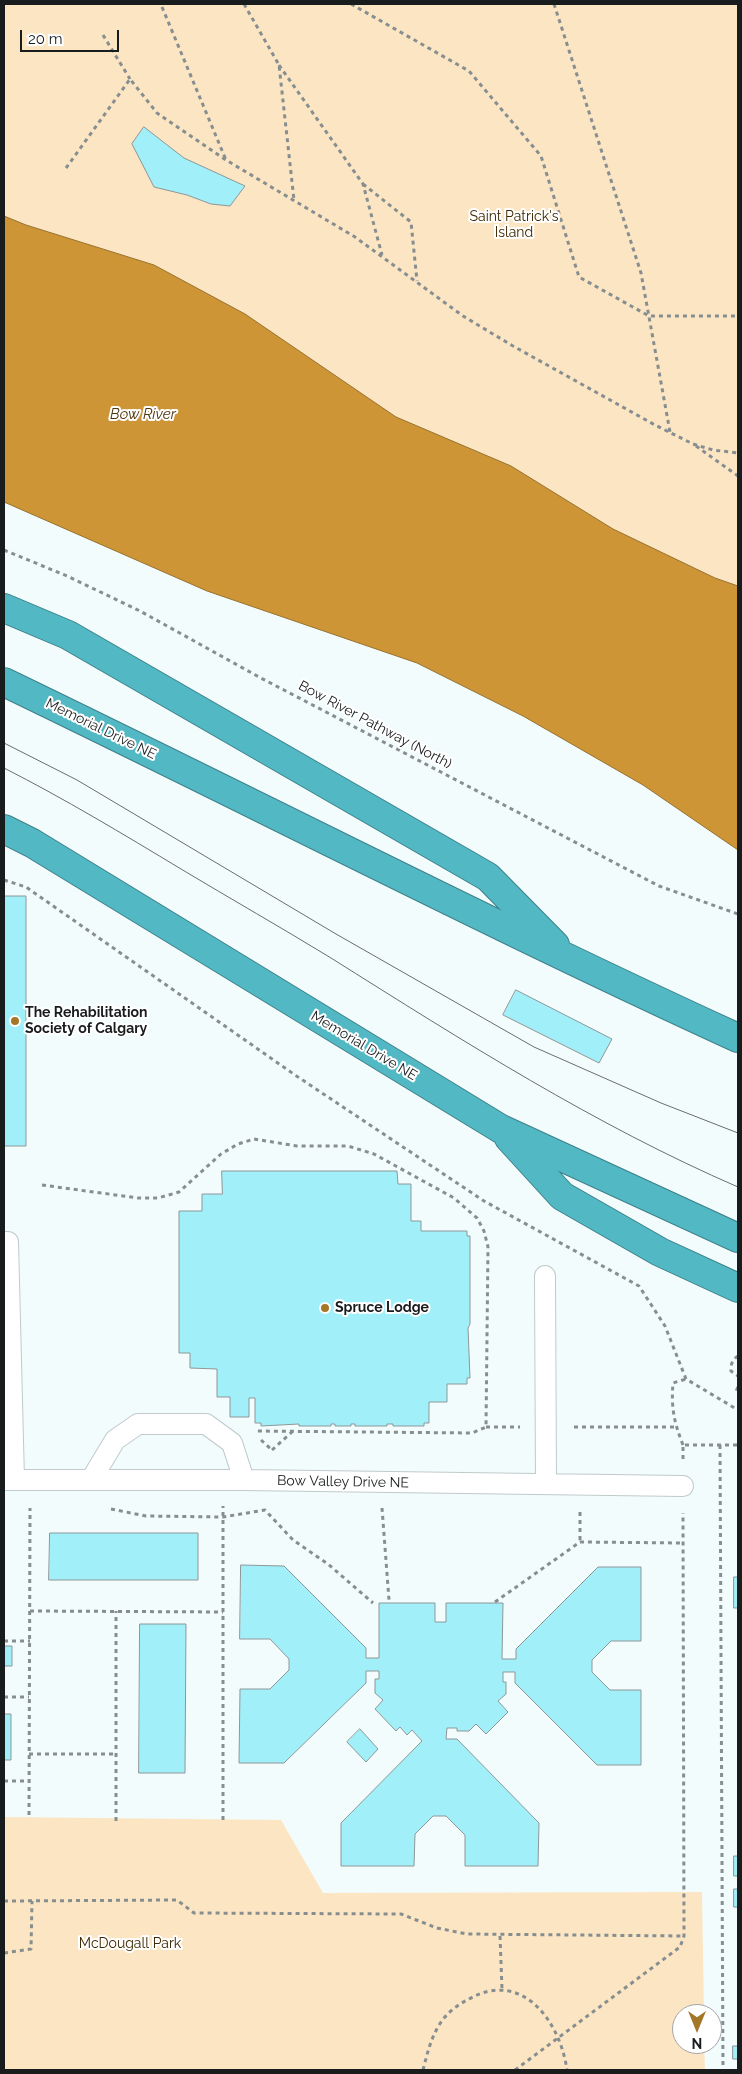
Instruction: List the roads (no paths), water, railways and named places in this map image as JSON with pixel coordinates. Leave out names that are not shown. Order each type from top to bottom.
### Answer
[{"type":"highway","points":[[4,608],[68,635],[488,877],[571,960]]},
{"type":"highway","name":"Memorial Drive NE","points":[[4,682],[571,960],[738,1038]]},
{"type":"highway","name":"Memorial Drive NE","points":[[4,829],[32,843],[501,1129],[738,1238]]},
{"type":"highway","points":[[501,1129],[562,1196],[660,1252],[738,1288]]},
{"type":"lane","points":[[4,1242],[8,1242],[8,1386],[16,1480]]},
{"type":"lane","points":[[545,1276],[546,1484]]},
{"type":"lane","points":[[91,1480],[115,1440],[138,1424],[206,1424],[232,1443],[244,1480]]},
{"type":"lane","name":"Bow Valley Drive NE","points":[[16,1480],[244,1480],[683,1486]]},
{"type":"water","name":"Bow River","points":[[4,216],[26,225],[154,265],[245,314],[396,417],[511,466],[613,529],[715,578],[738,586],[738,850],[643,785],[523,716],[417,663],[207,591],[4,502]]},
{"type":"tram line","points":[[4,743],[77,780],[336,934],[534,1047],[661,1103],[738,1133]]},
{"type":"tram line","points":[[4,768],[94,817],[331,958],[530,1080],[633,1137],[738,1187]]},
{"type":"place","name":"The Rehabilitation Society of Calgary","points":[[15,1021]]},
{"type":"place","name":"Spruce Lodge","points":[[325,1308]]},
{"type":"park label","name":"Saint Patrick's Island","points":[[514,226]]},
{"type":"park label","name":"McDougall Park","points":[[130,1944]]}]
